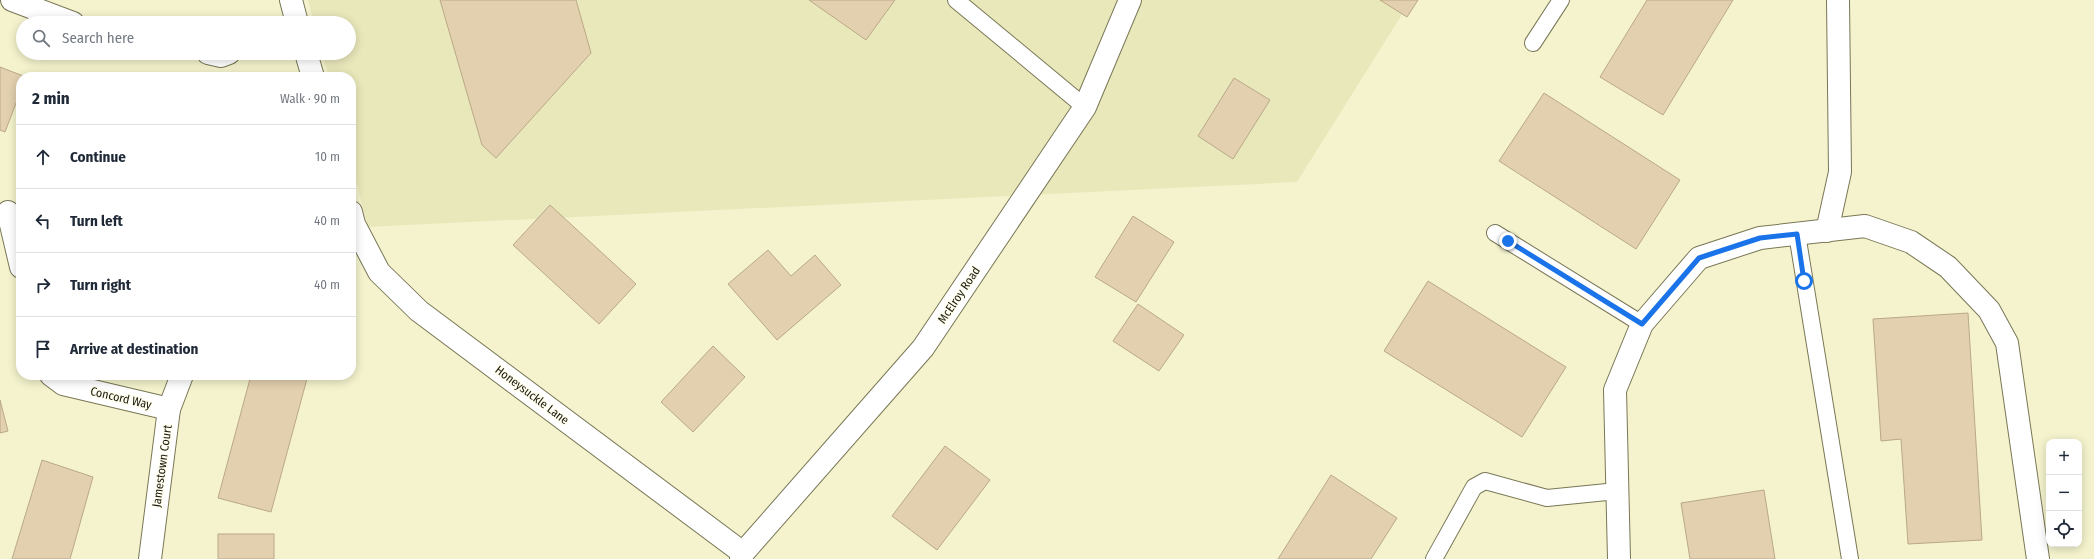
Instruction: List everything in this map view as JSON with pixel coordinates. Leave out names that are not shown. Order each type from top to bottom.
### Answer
[{"type":"street","points":[[12,0],[54,16]]},
{"type":"street","points":[[291,0],[296,16]]},
{"type":"street","name":"McElroy Road","points":[[742,556],[923,348],[1085,107],[1130,0]]},
{"type":"street","points":[[1827,231],[1840,172],[1838,0]]},
{"type":"street","points":[[308,60],[312,72]]},
{"type":"street","points":[[8,212],[16,245]]},
{"type":"street","points":[[1619,559],[1615,390],[1642,324],[1699,258],[1760,238],[1864,226],[1911,242],[1948,267],[1989,310],[2007,343],[2038,559]]},
{"type":"street","name":"Honeysuckle Lane","points":[[356,228],[379,272],[419,311],[742,556]]},
{"type":"street","name":"Concord Way","points":[[58,380],[63,384],[169,409]]},
{"type":"street","name":"Jamestown Court","points":[[150,559],[169,409],[180,380]]},
{"type":"lane","points":[[956,0],[1085,107]]},
{"type":"lane","points":[[1533,43],[1561,0]]},
{"type":"lane","points":[[1495,233],[1642,324]]},
{"type":"lane","points":[[1797,234],[1850,559]]},
{"type":"lane","points":[[1434,559],[1474,487],[1485,481],[1547,498],[1617,491]]},
{"type":"shaded area","points":[[308,0],[1411,0],[1297,182],[368,227],[356,181],[356,72],[328,72],[324,60],[356,60],[356,16],[312,16]]},
{"type":"building","points":[[440,0],[576,0],[591,53],[496,158],[482,145]]},
{"type":"building","points":[[809,0],[895,0],[866,40]]},
{"type":"building","points":[[1380,0],[1418,0],[1407,17]]},
{"type":"building","points":[[1647,0],[1733,0],[1663,115],[1600,77]]},
{"type":"building","points":[[0,67],[16,73],[16,103],[5,132],[0,130]]},
{"type":"building","points":[[1234,78],[1270,100],[1233,159],[1198,136]]},
{"type":"building","points":[[1544,93],[1680,180],[1636,249],[1499,161]]},
{"type":"building","points":[[550,205],[636,284],[599,324],[513,245]]},
{"type":"building","points":[[1133,216],[1174,242],[1136,302],[1095,277]]},
{"type":"building","points":[[768,250],[791,276],[815,255],[841,285],[777,340],[728,284]]},
{"type":"building","points":[[1428,281],[1566,367],[1522,437],[1384,351]]},
{"type":"building","points":[[1138,304],[1184,335],[1159,371],[1113,341]]},
{"type":"building","points":[[1968,313],[1982,540],[1908,544],[1901,439],[1881,441],[1873,319]]},
{"type":"building","points":[[713,346],[745,377],[693,432],[661,402]]},
{"type":"building","points":[[250,380],[307,380],[271,512],[218,498]]},
{"type":"building","points":[[0,400],[8,431],[0,433]]},
{"type":"building","points":[[945,446],[990,480],[937,550],[892,516]]},
{"type":"building","points":[[42,460],[93,477],[70,559],[12,559]]},
{"type":"building","points":[[1331,475],[1397,518],[1371,559],[1278,559]]},
{"type":"building","points":[[1764,490],[1775,559],[1690,559],[1681,503]]},
{"type":"building","points":[[218,534],[274,534],[274,559],[218,559]]},
{"type":"route","points":[[1508,241],[1642,324],[1699,258],[1760,238],[1797,234],[1804,281]]}]
